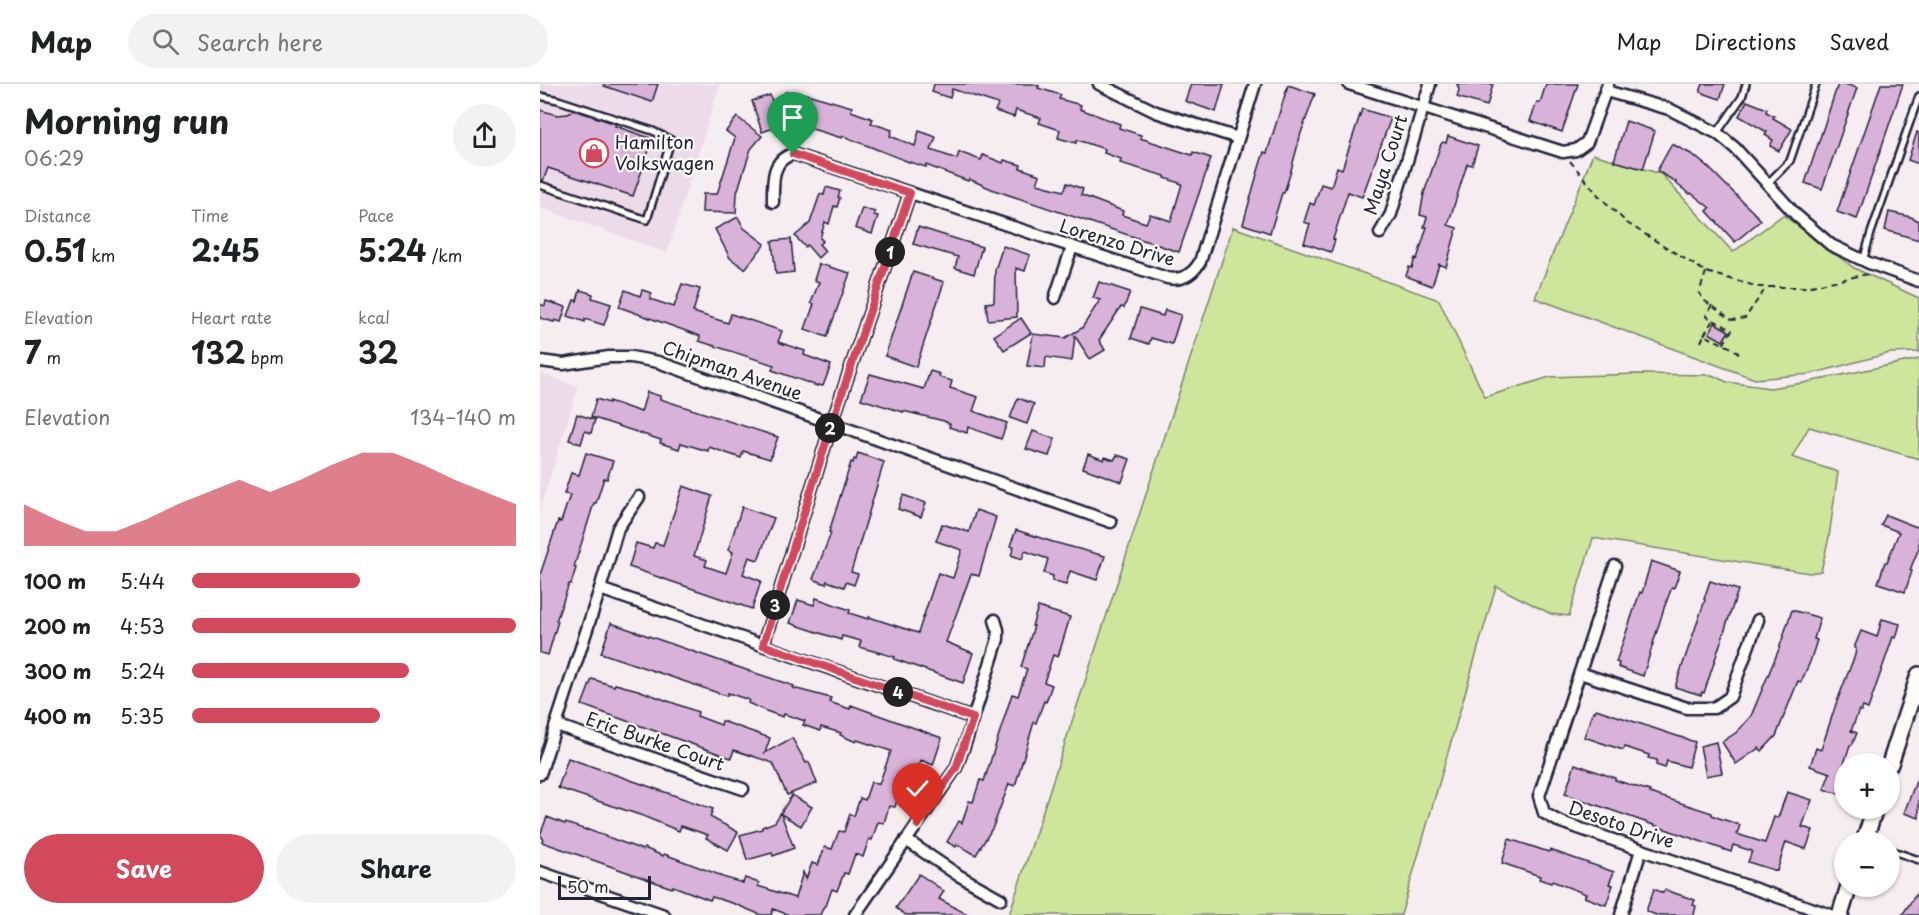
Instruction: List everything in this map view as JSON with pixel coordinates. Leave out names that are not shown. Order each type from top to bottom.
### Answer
[{"type":"main road","points":[[1895,753],[1914,707],[1919,675]]},
{"type":"main road","points":[[1840,915],[1846,897]]},
{"type":"street","points":[[1099,84],[1156,112],[1238,138]]},
{"type":"street","name":"Lorenzo Drive","points":[[773,202],[773,183],[778,161],[793,154],[1167,279],[1179,279],[1190,274],[1200,262],[1255,84]]},
{"type":"street","points":[[1349,84],[1563,152],[1576,150],[1587,142],[1607,87],[1669,109],[1717,133],[1735,148],[1797,215],[1831,244],[1863,261],[1919,280]]},
{"type":"street","name":"Maya Court","points":[[1380,233],[1391,214],[1430,84]]},
{"type":"street","points":[[763,645],[832,423],[910,193]]},
{"type":"street","points":[[1055,298],[1072,247]]},
{"type":"street","name":"Chipman Avenue","points":[[540,361],[563,364],[609,357],[631,357],[658,362],[1111,522]]},
{"type":"street","points":[[540,774],[618,528],[639,497]]},
{"type":"street","name":"Desoto Drive","points":[[1615,566],[1539,796],[1544,813],[1558,821],[1831,915]]},
{"type":"street","points":[[600,589],[973,718]]},
{"type":"street","points":[[855,915],[956,768],[998,639],[999,630],[995,620]]},
{"type":"street","points":[[1580,673],[1687,708],[1714,708],[1730,697],[1758,620]]},
{"type":"street","name":"Eric Burke Court","points":[[556,725],[743,789]]},
{"type":"street","points":[[906,840],[958,875],[1001,899]]},
{"type":"street","points":[[1621,915],[1641,850]]},
{"type":"street","points":[[540,872],[664,915]]},
{"type":"lane","points":[[1717,133],[1742,97],[1746,84]]},
{"type":"lane","points":[[1768,183],[1790,161],[1816,84]]},
{"type":"lane","points":[[540,96],[653,131],[671,140],[647,220],[540,185]]},
{"type":"lane","points":[[1863,261],[1871,233],[1916,115],[1919,96]]},
{"type":"lane","points":[[1900,853],[1919,860]]},
{"type":"path","points":[[1563,152],[1598,195],[1627,223],[1706,272],[1759,287],[1806,287],[1887,270]]},
{"type":"path","points":[[1706,272],[1699,293],[1732,320],[1745,318],[1766,287]]},
{"type":"path","points":[[1712,305],[1706,316],[1732,330],[1724,345]]},
{"type":"path","points":[[1701,342],[1713,320]]},
{"type":"path","points":[[1699,335],[1734,349],[1741,356]]},
{"type":"shaded area","points":[[540,84],[720,84],[667,253],[542,208],[540,214]]},
{"type":"shaded area","points":[[540,373],[578,387],[540,509]]},
{"type":"green space","points":[[1593,154],[1661,174],[1733,252],[1783,215],[1854,268],[1919,298],[1919,352],[1890,353],[1811,374],[1755,379],[1535,298]]},
{"type":"green space","points":[[1233,227],[1439,300],[1485,397],[1550,377],[1636,374],[1712,375],[1727,382],[1770,388],[1919,359],[1919,459],[1809,427],[1792,457],[1838,472],[1829,537],[1821,571],[1809,573],[1593,538],[1569,616],[1551,614],[1496,586],[1401,915],[1009,915]]},
{"type":"building","points":[[604,84],[658,84],[652,102],[604,86]]},
{"type":"building","points":[[934,84],[1033,84],[1039,86],[1038,88],[1061,95],[1059,99],[1081,105],[1080,109],[1120,124],[1119,128],[1141,135],[1140,138],[1192,155],[1193,152],[1211,158],[1179,252],[994,190],[969,179],[968,181],[926,165],[926,167],[909,162],[843,136],[842,138],[799,125],[787,123],[781,125],[785,92],[807,94],[852,107],[851,111],[873,119],[871,123],[892,130],[890,136],[915,146],[919,131],[936,137],[931,150],[957,159],[959,152],[981,160],[983,155],[1003,163],[1004,160],[1021,165],[1020,168],[1040,175],[1037,184],[1064,191],[1067,183],[1083,189],[1081,195],[1123,211],[1122,215],[1146,223],[1150,214],[1171,221],[1182,184],[1165,178],[1165,176],[1120,163],[1121,159],[1104,153],[1105,149],[1077,140],[1076,143],[1058,138],[1060,130],[1039,123],[1041,118],[1016,110],[1014,117],[995,111],[998,104],[952,89],[950,98],[932,92]]},
{"type":"building","points":[[1191,84],[1224,84],[1216,112],[1185,101]]},
{"type":"building","points":[[1457,84],[1493,84],[1487,106],[1457,97],[1459,90]]},
{"type":"building","points":[[1546,84],[1578,84],[1562,132],[1530,121],[1537,102],[1540,103]]},
{"type":"building","points":[[1703,84],[1725,84],[1720,99],[1700,92]]},
{"type":"building","points":[[1838,84],[1857,88],[1822,189],[1805,183]]},
{"type":"building","points":[[1881,84],[1903,84],[1857,219],[1837,212]]},
{"type":"building","points":[[1288,85],[1315,94],[1270,233],[1243,224],[1264,152],[1267,153]]},
{"type":"building","points":[[770,95],[780,126],[762,132],[752,101]]},
{"type":"building","points":[[1747,101],[1767,109],[1766,112],[1774,116],[1773,118],[1792,129],[1779,151],[1770,146],[1773,140],[1765,135],[1767,132],[1739,116]]},
{"type":"building","points":[[1362,109],[1391,118],[1362,197],[1348,192],[1331,252],[1304,243],[1310,224],[1304,222],[1310,203],[1314,205],[1321,184],[1331,187],[1337,167],[1342,169]]},
{"type":"building","name":"Hamilton Volkswagen","points":[[540,110],[557,115],[568,114],[574,110],[653,139],[633,196],[548,168],[543,181],[540,180]]},
{"type":"building","points":[[737,117],[762,136],[751,149],[737,193],[736,213],[702,212],[703,194],[717,194],[735,138],[726,131]]},
{"type":"building","points":[[1626,121],[1655,131],[1643,169],[1614,161]]},
{"type":"building","points":[[1917,132],[1919,133],[1919,164],[1908,160]]},
{"type":"building","points":[[1448,136],[1478,146],[1472,165],[1467,164],[1448,225],[1457,228],[1446,267],[1439,264],[1432,286],[1406,276],[1409,267],[1412,268],[1415,258],[1417,259],[1427,227],[1424,227],[1427,217],[1420,215],[1424,193],[1441,144],[1446,143]]},
{"type":"building","points":[[1672,144],[1693,155],[1709,168],[1761,220],[1735,242],[1707,211],[1710,208],[1676,182],[1657,171]]},
{"type":"building","points":[[826,187],[840,191],[838,197],[840,198],[837,207],[834,206],[829,224],[825,222],[820,238],[823,241],[819,244],[825,251],[818,258],[795,236],[810,223],[820,194],[824,195]]},
{"type":"building","points":[[862,208],[875,212],[874,215],[878,216],[872,234],[855,228]]},
{"type":"building","points":[[1889,212],[1919,221],[1919,240],[1885,230]]},
{"type":"building","points":[[738,217],[744,228],[765,244],[745,269],[730,258],[715,229]]},
{"type":"building","points":[[918,227],[982,247],[974,274],[955,268],[958,257],[913,244]]},
{"type":"building","points":[[791,239],[794,272],[776,274],[772,241]]},
{"type":"building","points":[[1003,246],[1030,255],[1025,271],[1016,268],[1017,317],[988,320],[986,303],[994,302],[995,270]]},
{"type":"building","points":[[819,264],[850,273],[827,337],[805,329],[819,282],[814,280]]},
{"type":"building","points":[[913,272],[944,282],[916,367],[885,356]]},
{"type":"building","points":[[1099,282],[1130,292],[1124,308],[1121,307],[1099,340],[1105,350],[1090,359],[1075,336],[1072,361],[1046,357],[1045,368],[1027,366],[1033,334],[1065,338],[1082,328],[1100,300],[1093,298]]},
{"type":"building","points":[[682,284],[700,289],[693,312],[728,323],[731,314],[782,331],[778,342],[805,351],[804,355],[831,365],[823,386],[772,370],[774,365],[699,341],[700,336],[619,307],[625,290],[640,296],[642,290],[652,293],[650,299],[674,307]]},
{"type":"building","points":[[580,290],[593,294],[592,298],[611,304],[604,325],[568,316],[574,300],[577,301]]},
{"type":"building","points":[[546,301],[566,307],[561,322],[540,318],[540,304],[545,306]]},
{"type":"building","points":[[1140,309],[1163,316],[1165,310],[1181,315],[1172,344],[1151,338],[1149,344],[1131,338]]},
{"type":"building","points":[[1021,318],[1031,333],[1004,350],[994,336]]},
{"type":"building","points":[[1715,323],[1729,331],[1723,341],[1709,333]]},
{"type":"building","points":[[930,371],[952,381],[950,388],[978,397],[973,411],[1007,423],[1001,439],[968,427],[967,433],[949,427],[950,424],[944,421],[903,412],[861,399],[870,374],[924,389]]},
{"type":"building","points":[[647,392],[660,396],[660,399],[778,437],[770,459],[743,451],[741,458],[709,447],[708,451],[681,443],[679,449],[660,443],[661,440],[591,417],[596,399],[641,412]]},
{"type":"building","points":[[1018,398],[1034,404],[1027,424],[1010,418]]},
{"type":"building","points":[[577,414],[595,420],[591,433],[585,431],[581,444],[569,440]]},
{"type":"building","points":[[1033,431],[1055,439],[1049,456],[1026,449]]},
{"type":"building","points":[[586,453],[613,461],[607,479],[604,478],[596,503],[594,503],[571,584],[569,584],[556,621],[558,621],[548,655],[540,653],[540,575],[558,521],[561,522],[570,495],[564,494],[571,473],[579,475]]},
{"type":"building","points":[[858,453],[884,462],[851,572],[858,574],[854,585],[846,582],[844,587],[827,581],[826,584],[813,579],[831,533],[829,532],[851,462],[856,460]]},
{"type":"building","points":[[1088,454],[1104,460],[1105,457],[1114,460],[1117,455],[1130,459],[1122,482],[1083,468]]},
{"type":"building","points":[[683,486],[712,496],[694,556],[707,560],[705,566],[726,573],[733,552],[728,550],[742,507],[774,518],[758,560],[749,557],[743,574],[761,581],[752,609],[629,567],[636,543],[653,548],[655,543],[663,545]]},
{"type":"building","points":[[903,495],[926,503],[921,517],[898,509]]},
{"type":"building","points":[[976,510],[996,517],[979,576],[971,574],[946,642],[973,653],[963,683],[894,659],[895,657],[859,647],[861,641],[842,636],[841,640],[790,623],[798,600],[814,605],[816,598],[850,610],[849,613],[918,633],[938,573],[953,578],[962,550],[936,541],[942,524],[969,532]]},
{"type":"building","points":[[1886,515],[1919,528],[1919,548],[1910,570],[1912,571],[1905,592],[1878,583],[1899,532],[1881,525]]},
{"type":"building","points":[[1016,530],[1105,556],[1097,580],[1070,571],[1066,585],[1052,581],[1053,576],[1044,573],[1048,559],[1025,551],[1022,559],[1011,555],[1014,547],[1010,546]]},
{"type":"building","points":[[1651,561],[1680,571],[1664,608],[1643,676],[1618,667],[1619,663],[1616,662],[1640,592],[1642,593]]},
{"type":"building","points":[[1710,581],[1738,590],[1704,693],[1702,692],[1701,695],[1675,687]]},
{"type":"building","points":[[1038,607],[1070,617],[1058,657],[1053,655],[1044,682],[1052,685],[1036,723],[1034,722],[1015,786],[1009,784],[993,827],[976,855],[957,844],[956,847],[947,842],[959,821],[962,823],[969,801],[973,802],[980,780],[984,781],[1012,694],[1018,696],[1027,669],[1021,667]]},
{"type":"building","points":[[1792,610],[1820,618],[1814,639],[1817,640],[1810,662],[1801,682],[1798,681],[1776,736],[1762,751],[1759,748],[1736,764],[1722,742],[1737,732],[1751,716],[1779,649]]},
{"type":"building","points":[[1882,619],[1900,624],[1896,638],[1893,637],[1868,709],[1863,707],[1861,711],[1859,710],[1851,731],[1857,733],[1852,745],[1847,753],[1834,753],[1834,792],[1824,789],[1830,773],[1810,766],[1816,748],[1821,750],[1855,655],[1856,648],[1854,648],[1861,631],[1877,637]]},
{"type":"building","points":[[611,623],[794,686],[793,688],[831,698],[829,702],[850,709],[851,705],[942,738],[933,765],[921,760],[909,792],[901,789],[895,807],[889,806],[884,823],[878,822],[863,857],[855,854],[848,874],[844,873],[837,891],[832,889],[820,915],[789,915],[773,909],[771,915],[761,915],[712,897],[710,900],[673,886],[672,888],[542,842],[543,838],[540,835],[547,817],[643,850],[644,848],[663,856],[664,854],[719,876],[743,883],[745,878],[759,883],[758,886],[795,898],[803,872],[806,879],[812,863],[818,865],[825,847],[832,849],[839,831],[844,832],[850,814],[854,816],[860,798],[865,800],[871,782],[879,784],[891,751],[857,740],[856,742],[840,735],[841,733],[821,727],[820,731],[803,725],[805,721],[766,711],[748,703],[749,700],[728,693],[727,696],[601,653]]},
{"type":"building","points":[[592,679],[638,690],[698,712],[697,716],[721,725],[722,721],[770,738],[765,753],[792,738],[806,763],[809,762],[817,783],[787,795],[773,763],[734,750],[731,758],[582,705]]},
{"type":"building","points":[[1596,709],[1695,742],[1688,767],[1667,761],[1665,768],[1656,765],[1657,760],[1648,758],[1649,755],[1625,747],[1623,750],[1584,737],[1593,711],[1595,712]]},
{"type":"building","points":[[1716,742],[1722,773],[1706,776],[1700,746]]},
{"type":"building","points":[[568,758],[713,809],[710,817],[738,832],[728,850],[706,838],[708,835],[681,826],[679,831],[643,816],[558,788]]},
{"type":"building","points":[[1575,764],[1650,791],[1650,793],[1712,813],[1719,818],[1740,825],[1737,834],[1765,843],[1774,817],[1778,818],[1787,792],[1812,800],[1802,827],[1813,830],[1806,849],[1786,842],[1777,871],[1748,862],[1752,851],[1733,845],[1731,852],[1565,794]]},
{"type":"building","points":[[1919,776],[1919,818],[1904,813]]},
{"type":"building","points":[[792,795],[812,807],[801,826],[781,814],[794,848],[773,856],[772,853],[747,860],[740,835],[762,829],[775,822]]},
{"type":"building","points":[[1509,839],[1614,872],[1609,884],[1613,885],[1606,905],[1584,897],[1586,894],[1552,881],[1551,883],[1539,879],[1540,876],[1502,863]]},
{"type":"building","points":[[919,874],[944,891],[939,899],[969,915],[906,915],[896,908]]},
{"type":"building","points":[[1654,889],[1663,893],[1665,890],[1695,900],[1694,915],[1656,915],[1646,911]]},
{"type":"building","points":[[1919,890],[1919,915],[1902,915]]},
{"type":"place","name":"Hamilton Volkswagen","points":[[594,153]]},
{"type":"route","points":[[793,154],[910,193],[832,423],[763,645],[973,718],[956,768],[918,825]]}]
